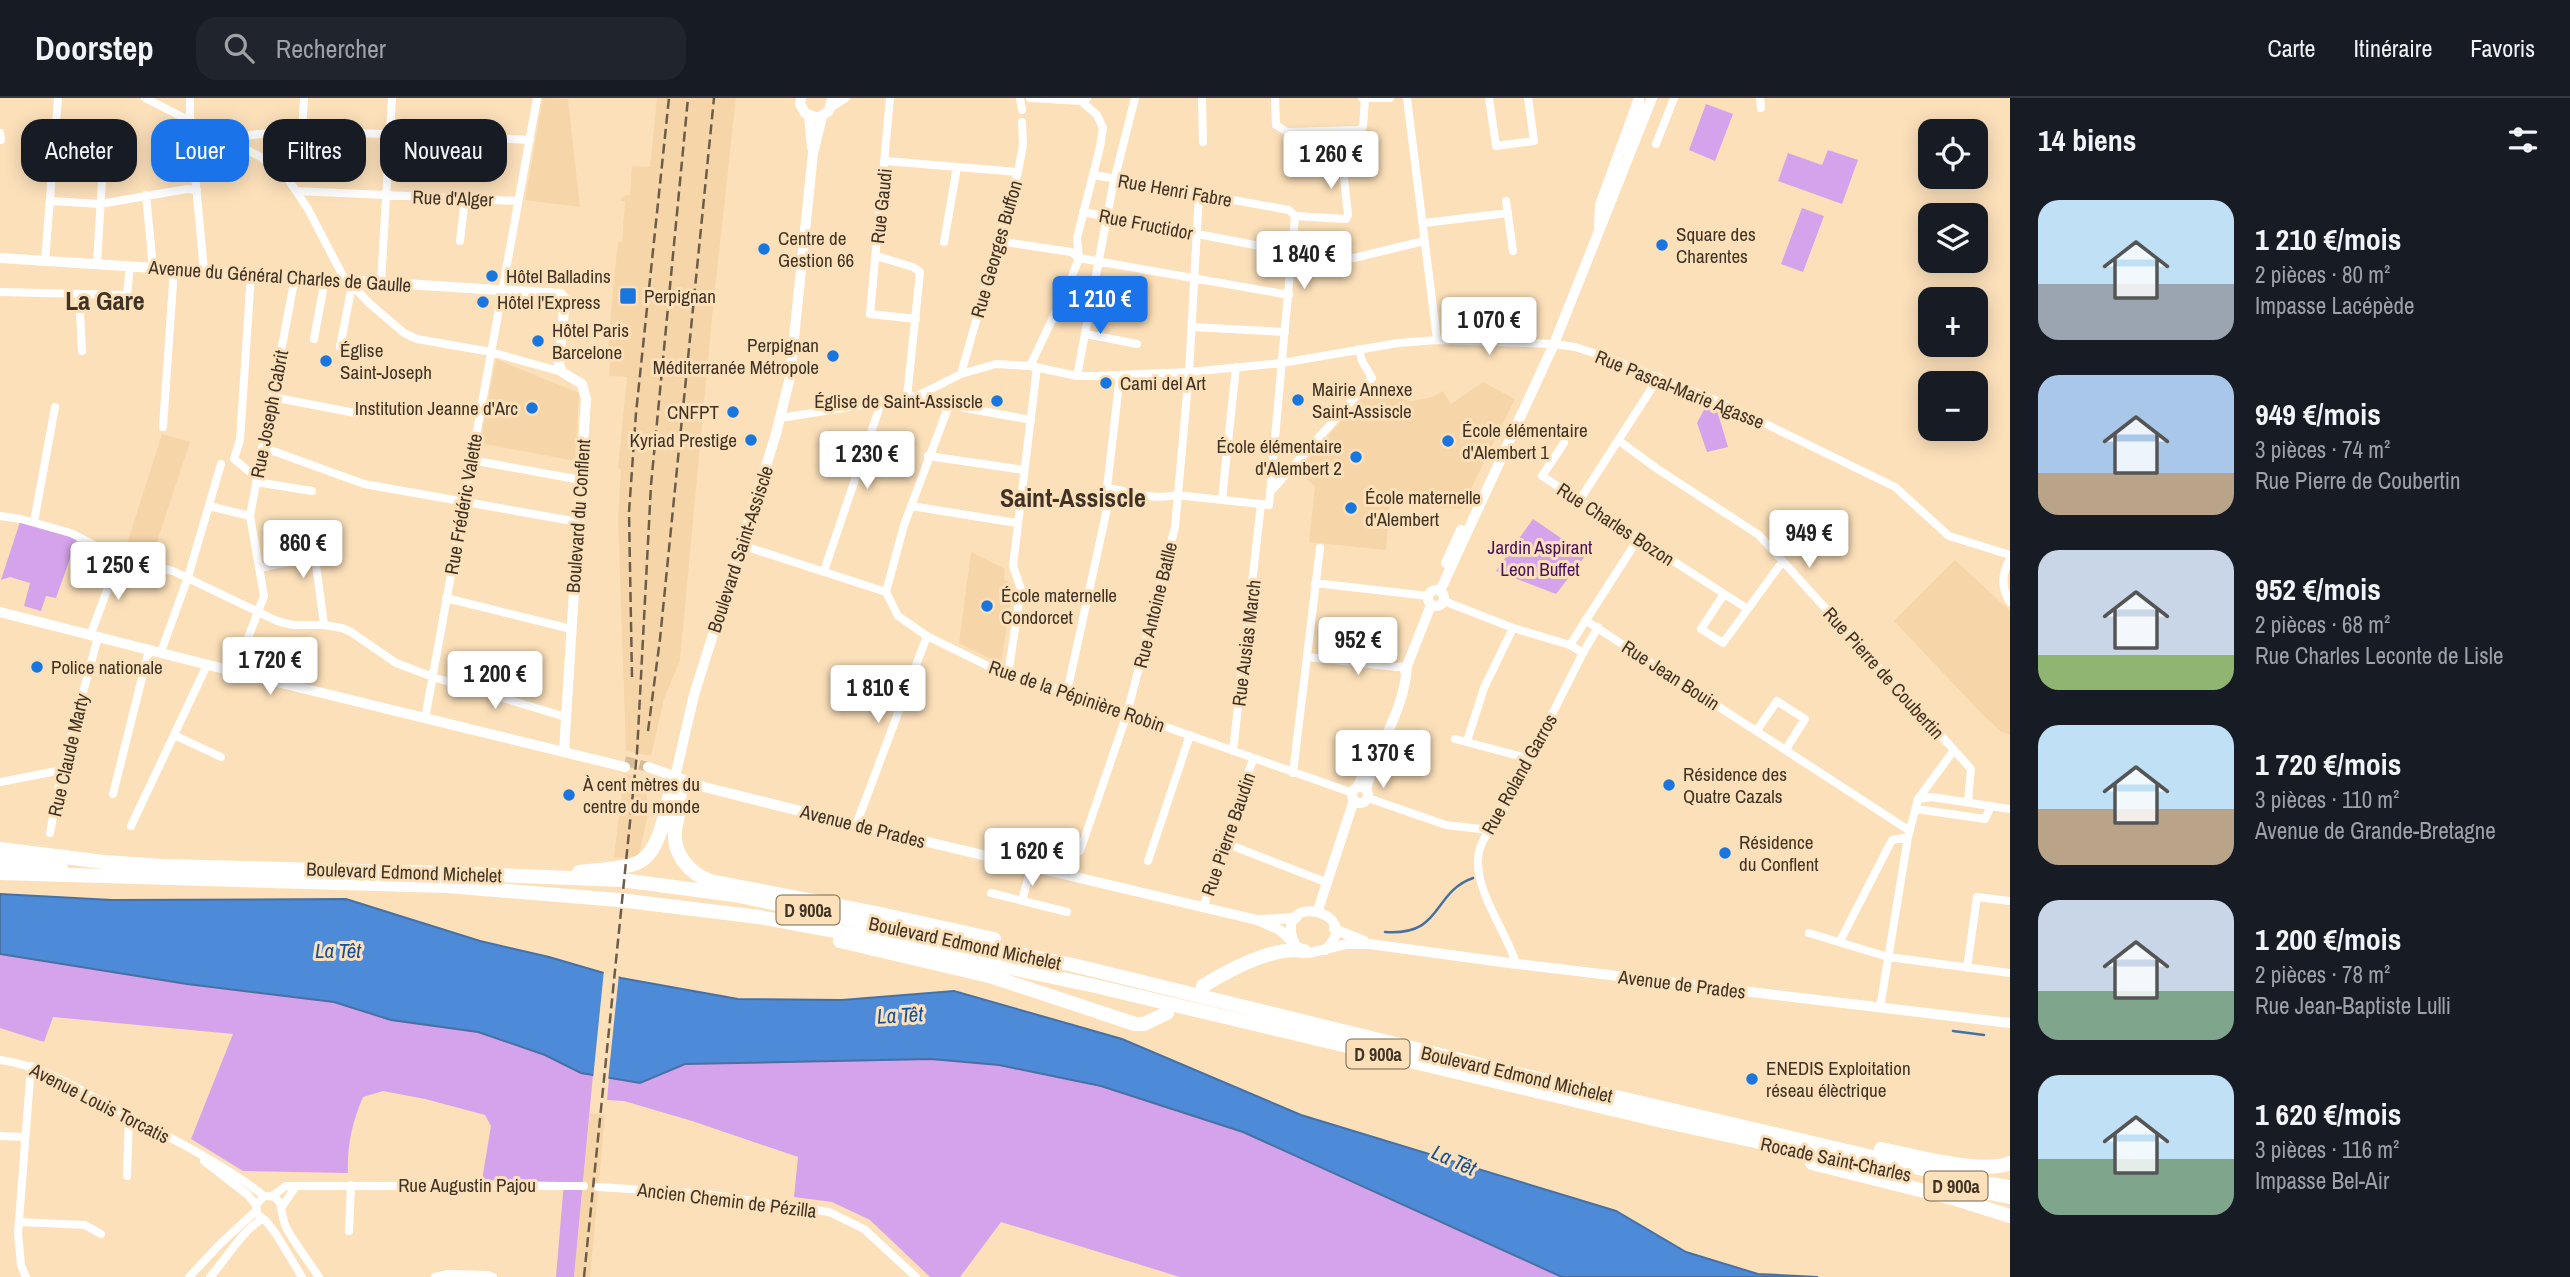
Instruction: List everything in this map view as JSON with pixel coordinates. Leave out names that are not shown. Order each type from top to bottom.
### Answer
[{"type":"highway","points":[[540,877],[638,863],[649,855],[656,844],[675,777]]},
{"type":"highway","points":[[675,777],[680,798],[674,833],[680,856],[698,877],[1042,950],[1073,965]]},
{"type":"highway","name":"Boulevard Edmond Michelet","points":[[0,849],[104,862],[163,866],[621,880],[734,895],[1073,965],[1664,1115]]},
{"type":"highway","points":[[0,860],[106,873],[190,879]]},
{"type":"highway","name":"Boulevard Edmond Michelet","points":[[0,873],[447,886],[760,917],[863,936],[1094,986],[1664,1115]]},
{"type":"highway","points":[[650,905],[803,932],[993,977],[1135,1024],[1143,1024],[1167,1013]]},
{"type":"highway","points":[[1203,986],[1241,965],[1299,946]]},
{"type":"highway","points":[[993,977],[1008,968]]},
{"type":"highway","name":"D 900a","points":[[1664,1115],[1983,1168],[2001,1167],[2010,1163]]},
{"type":"highway","name":"Rocade Saint-Charles","points":[[1664,1115],[2010,1187]]},
{"type":"highway","name":"Rocade Saint-Charles","points":[[1664,1115],[2010,1209]]},
{"type":"main road","points":[[1599,228],[1600,205],[1640,98]]},
{"type":"main road","points":[[1318,910],[1341,838],[1354,821],[1368,763],[1383,742],[1404,692],[1407,666],[1462,528],[1477,512],[1554,344],[1652,98]]},
{"type":"main road","points":[[0,612],[425,719],[564,748],[625,764]]},
{"type":"main road","name":"Avenue de Prades","points":[[647,770],[661,777],[675,777],[704,787],[856,825],[1257,920],[1280,930],[1299,946]]},
{"type":"main road","points":[[1318,910],[1328,916],[1334,929],[1333,940],[1325,950],[1315,953],[1299,946],[1291,930],[1296,918],[1306,911],[1318,910]]},
{"type":"main road","name":"Avenue de Prades","points":[[1257,920],[1296,918]]},
{"type":"main road","name":"Avenue de Prades","points":[[1334,929],[1370,944]]},
{"type":"main road","name":"Avenue de Prades","points":[[1325,950],[1347,944],[1370,944],[2010,1023]]},
{"type":"main road","name":"Avenue de Prades","points":[[1994,1023],[2010,1031]]},
{"type":"main road","points":[[2010,1179],[2010,1209]]},
{"type":"street","points":[[45,261],[58,98]]},
{"type":"street","points":[[145,98],[186,119]]},
{"type":"street","points":[[190,98],[190,119]]},
{"type":"street","points":[[303,119],[304,98]]},
{"type":"street","points":[[391,119],[392,98]]},
{"type":"street","name":"Rue Frédéric Valette","points":[[425,719],[537,98]]},
{"type":"street","name":"Boulevard Saint-Assiscle","points":[[801,98],[802,109],[809,116],[813,153]]},
{"type":"street","points":[[809,116],[822,117],[832,103],[846,98]]},
{"type":"street","name":"Rue Gaudi","points":[[890,98],[870,314],[916,319]]},
{"type":"street","points":[[1020,98],[1021,110]]},
{"type":"street","points":[[1008,675],[1021,589],[1013,566],[1031,420],[1033,366],[1079,258],[1077,238],[1094,175],[1102,128],[1097,115],[1084,100],[1030,98]]},
{"type":"street","points":[[1077,376],[1115,179],[1135,98]]},
{"type":"street","points":[[1202,98],[1203,142]]},
{"type":"street","points":[[1275,98],[1276,125],[1287,132],[1359,130],[1363,127],[1363,98],[1390,98]]},
{"type":"street","points":[[1407,98],[1437,340]]},
{"type":"street","points":[[1489,98],[1496,146],[1534,141],[1528,98]]},
{"type":"street","points":[[1657,144],[1674,98]]},
{"type":"street","points":[[1760,98],[1761,108]]},
{"type":"street","name":"Boulevard Saint-Assiscle","points":[[675,777],[694,695],[781,418],[795,340],[813,153],[822,117]]},
{"type":"street","name":"Rue Georges Buffon","points":[[961,374],[1018,172],[1023,145],[1022,122]]},
{"type":"street","points":[[507,139],[530,140]]},
{"type":"street","points":[[249,150],[286,176],[350,282],[386,320],[404,333],[416,339],[491,352],[562,372]]},
{"type":"street","points":[[886,161],[1018,172]]},
{"type":"street","points":[[944,242],[957,167]]},
{"type":"street","name":"Rue Henri Fabre","points":[[1094,175],[1289,210],[1295,215],[1346,219],[1343,167]]},
{"type":"street","points":[[97,264],[102,182]]},
{"type":"street","points":[[196,182],[204,271]]},
{"type":"street","points":[[381,282],[388,182]]},
{"type":"street","points":[[51,201],[100,204],[146,195],[197,190]]},
{"type":"street","name":"Rue d'Alger","points":[[297,191],[519,201]]},
{"type":"street","name":"Rue Antoine Batlle","points":[[1080,851],[1127,714],[1175,527],[1189,372],[1199,194]]},
{"type":"street","points":[[146,195],[153,268]]},
{"type":"street","points":[[460,241],[465,198]]},
{"type":"street","points":[[1506,201],[1513,251]]},
{"type":"street","name":"Rue Fructidor","points":[[1083,212],[1291,252],[1354,258],[1424,241]]},
{"type":"street","points":[[1424,223],[1508,213]]},
{"type":"street","points":[[1107,488],[1127,490],[1133,494],[1168,497],[1176,495],[1269,505],[1295,215]]},
{"type":"street","points":[[998,241],[1071,252],[1079,258],[1289,295]]},
{"type":"street","points":[[876,256],[918,269],[921,276],[907,397]]},
{"type":"street","name":"Avenue du Général Charles de Gaulle","points":[[0,258],[561,294],[565,299],[559,364],[562,372]]},
{"type":"street","points":[[0,292],[127,295],[130,266]]},
{"type":"street","points":[[163,427],[174,269]]},
{"type":"street","points":[[251,274],[240,440],[233,459],[256,480],[312,491]]},
{"type":"street","name":"Rue Joseph Cabrit","points":[[234,672],[264,596],[250,516],[295,277]]},
{"type":"street","points":[[314,339],[325,279]]},
{"type":"street","points":[[340,347],[350,282]]},
{"type":"street","points":[[79,294],[82,351]]},
{"type":"street","points":[[1192,327],[1285,332]]},
{"type":"street","points":[[1086,334],[1137,344]]},
{"type":"street","name":"Rue Pascal-Marie Agasse","points":[[781,418],[917,396],[961,374],[996,364],[1033,366],[1077,376],[1120,375],[1189,372],[1282,363],[1325,358],[1359,349],[1437,340],[1554,344],[1586,351],[1725,404],[1895,487],[1950,537],[2010,557],[2003,578],[2003,590],[2010,602]]},
{"type":"street","points":[[1271,491],[1372,378],[1362,361],[1359,349]]},
{"type":"street","points":[[1222,499],[1236,368]]},
{"type":"street","name":"Boulevard du Conflent","points":[[562,372],[582,384],[585,391],[564,748]]},
{"type":"street","points":[[1067,692],[1110,495],[1107,488],[1120,375]]},
{"type":"street","points":[[1579,501],[1659,377]]},
{"type":"street","points":[[917,396],[949,405],[1031,420]]},
{"type":"street","points":[[272,397],[355,413]]},
{"type":"street","points":[[824,571],[882,400]]},
{"type":"street","points":[[741,545],[886,592],[911,506],[949,405]]},
{"type":"street","points":[[34,522],[55,407]]},
{"type":"street","name":"Rue Pierre de Coubertin","points":[[1618,440],[1645,461],[1759,535],[1971,769],[1968,802]]},
{"type":"street","name":"Rue Charles Bozon","points":[[1564,443],[1542,476],[1746,608]]},
{"type":"street","points":[[262,447],[364,484],[578,522]]},
{"type":"street","points":[[928,456],[1024,470]]},
{"type":"street","points":[[471,460],[581,480]]},
{"type":"street","points":[[161,652],[188,577],[221,464]]},
{"type":"street","name":"Rue Ausias March","points":[[1233,751],[1261,504]]},
{"type":"street","points":[[209,506],[250,516]]},
{"type":"street","points":[[911,506],[1017,523]]},
{"type":"street","points":[[0,516],[71,533],[119,558],[173,571],[277,621],[293,625],[324,625],[351,632],[396,663],[433,677],[566,717]]},
{"type":"street","points":[[1570,645],[1638,540]]},
{"type":"street","points":[[1293,773],[1320,548]]},
{"type":"street","points":[[259,568],[315,557],[324,625]]},
{"type":"street","name":"Rue Claude Marty","points":[[50,833],[94,636],[119,558]]},
{"type":"street","points":[[1724,594],[1701,629],[1723,643],[1782,562]]},
{"type":"street","points":[[1315,583],[1436,598],[1513,628],[1570,645],[1583,653]]},
{"type":"street","name":"Rue de la Pépinière Robin","points":[[886,592],[898,616],[927,636],[1008,675],[1067,692],[1446,825],[1489,830]]},
{"type":"street","points":[[446,598],[571,629]]},
{"type":"street","name":"Rue Jean Bouin","points":[[1586,620],[1786,749],[1909,834]]},
{"type":"street","name":"Rue Roland Garros","points":[[1516,964],[1512,949],[1483,892],[1479,850],[1489,830],[1496,825],[1598,627]]},
{"type":"street","points":[[1467,741],[1484,688],[1513,628]]},
{"type":"street","points":[[856,825],[927,636]]},
{"type":"street","points":[[113,794],[149,650]]},
{"type":"street","points":[[1308,657],[1407,666]]},
{"type":"street","points":[[131,826],[207,665]]},
{"type":"street","points":[[1757,730],[1777,701],[1796,713],[1805,719],[1786,749]]},
{"type":"street","points":[[174,735],[221,757]]},
{"type":"street","points":[[1148,861],[1190,735]]},
{"type":"street","points":[[1455,739],[1530,759]]},
{"type":"street","points":[[1880,1008],[1909,834],[1918,799],[1954,750]]},
{"type":"street","name":"Rue Pierre Baudin","points":[[1203,908],[1253,759]]},
{"type":"street","points":[[0,782],[62,770]]},
{"type":"street","points":[[1918,799],[1932,797],[2010,809]]},
{"type":"street","points":[[1916,809],[1985,819],[1991,806]]},
{"type":"street","points":[[1840,941],[1892,840],[1909,834]]},
{"type":"street","points":[[1225,843],[1328,883]]},
{"type":"street","points":[[1022,901],[1031,867]]},
{"type":"street","points":[[991,894],[1067,912]]},
{"type":"street","points":[[1967,968],[1977,897],[2010,901]]},
{"type":"street","points":[[1809,933],[1888,957],[2010,973]]},
{"type":"street","name":"Avenue Louis Torcatis","points":[[0,1060],[30,1066],[129,1116],[268,1196]]},
{"type":"street","points":[[26,1277],[21,1265],[18,1233],[30,1066]]},
{"type":"street","points":[[127,1176],[129,1116]]},
{"type":"street","points":[[0,1136],[23,1138]]},
{"type":"street","name":"Avenue Louis Torcatis","points":[[196,1154],[248,1195],[256,1208]]},
{"type":"street","points":[[189,1277],[268,1196],[286,1186],[296,1185]]},
{"type":"street","points":[[210,1277],[232,1252],[249,1226],[264,1220],[274,1220],[296,1185]]},
{"type":"street","name":"Rue Augustin Pajou","points":[[296,1185],[584,1186]]},
{"type":"street","points":[[349,1231],[351,1185]]},
{"type":"street","name":"Ancien Chemin de Pézilla","points":[[598,1187],[706,1194],[829,1212],[864,1229],[916,1277]]},
{"type":"street","points":[[268,1196],[279,1200],[286,1228],[318,1277]]},
{"type":"street","points":[[256,1208],[302,1277]]},
{"type":"street","points":[[20,1222],[85,1225],[101,1234]]},
{"type":"street","points":[[435,1277],[449,1274],[493,1277]]},
{"type":"shaded area","points":[[543,98],[568,99],[580,207],[525,200]]},
{"type":"shaded area","points":[[657,98],[736,98],[713,307],[680,660],[664,699],[651,756],[626,751],[618,519],[621,469],[618,468],[627,377],[609,376],[611,351],[608,350],[618,242],[622,242],[625,201],[621,201],[622,197],[630,194],[632,166],[650,167]]},
{"type":"shaded area","name":"Institution Jeanne d'Arc","points":[[496,359],[579,393],[575,461],[480,443]]},
{"type":"shaded area","points":[[1483,382],[1515,399],[1461,509],[1390,503],[1386,550],[1309,542],[1315,486],[1297,471],[1373,386],[1387,396],[1412,401],[1432,397],[1443,391],[1451,404]]},
{"type":"shaded area","points":[[162,434],[190,442],[151,560],[124,553]]},
{"type":"shaded area","name":"École maternelle Condorcet","points":[[971,552],[1005,569],[1004,579],[1013,585],[1001,664],[959,643]]},
{"type":"shaded area","points":[[1955,560],[2010,611],[2010,735],[2000,731],[1982,714],[1894,621]]},
{"type":"shaded area","points":[[624,773],[646,781],[648,814],[639,855],[630,859],[614,857]]},
{"type":"shaded area","points":[[590,1113],[605,1115],[590,1277],[574,1277]]},
{"type":"green space","points":[[1706,104],[1733,114],[1715,161],[1689,150]]},
{"type":"green space","points":[[1828,150],[1858,160],[1842,204],[1778,181],[1788,153],[1822,165]]},
{"type":"green space","points":[[1802,208],[1824,216],[1803,272],[1781,264]]},
{"type":"green space","points":[[1707,404],[1716,407],[1728,447],[1707,452],[1697,423]]},
{"type":"green space","name":"Jardin Aspirant Leon Buffet","points":[[1533,519],[1586,555],[1556,594],[1496,571]]},
{"type":"green space","points":[[20,522],[77,539],[56,598],[46,596],[41,611],[24,606],[30,583],[10,577],[1,580]]},
{"type":"green space","points":[[0,954],[187,984],[334,1002],[391,1020],[478,1032],[545,1055],[581,1073],[593,1075],[574,1277],[556,1277],[564,1182],[482,1180],[491,1126],[485,1115],[383,1091],[363,1097],[351,1134],[348,1173],[243,1171],[191,1139],[233,1034],[53,1017],[44,1042],[0,1028]]},
{"type":"green space","points":[[931,1059],[999,1065],[1101,1086],[1243,1132],[1562,1277],[1180,1277],[1001,1222],[960,1277],[930,1277],[870,1220],[832,1202],[794,1197],[798,1157],[692,1121],[624,1101],[607,1100],[609,1078],[640,1083],[685,1064]]},
{"type":"water","name":"La Têt","points":[[0,894],[112,900],[346,899],[480,941],[621,978],[738,999],[842,1000],[954,991],[1122,1039],[1301,1115],[1616,1211],[1686,1252],[1758,1274],[1818,1277],[1562,1277],[1243,1132],[1101,1086],[999,1065],[931,1059],[685,1064],[640,1083],[581,1073],[545,1055],[478,1032],[391,1020],[334,1002],[187,984],[0,954]]},
{"type":"pier","points":[[604,970],[619,974],[608,1081],[593,1079]]},
{"type":"waterway","points":[[1385,932],[1404,931],[1428,921],[1450,893],[1473,878]]},
{"type":"waterway","points":[[1953,1031],[1984,1035]]},
{"type":"tunnel","points":[[625,761],[648,767]]},
{"type":"railway","points":[[632,677],[629,512],[636,413],[669,98]]},
{"type":"railway","points":[[584,1277],[637,753],[651,485],[688,98]]},
{"type":"railway","points":[[648,731],[660,639],[714,98]]},
{"type":"place","name":"Square des Charentes","points":[[1662,245]]},
{"type":"place","name":"Centre de Gestion 66","points":[[764,249]]},
{"type":"place","name":"Hôtel Balladins","points":[[492,276]]},
{"type":"place","name":"Perpignan","points":[[628,296]]},
{"type":"place","name":"Hôtel l'Express","points":[[483,302]]},
{"type":"place","name":"Hôtel Paris Barcelone","points":[[538,341]]},
{"type":"place","name":"Perpignan Méditerranée Métropole","points":[[833,356]]},
{"type":"place","name":"Église Saint-Joseph","points":[[326,361]]},
{"type":"place","name":"Cami del Art","points":[[1106,383]]},
{"type":"place","name":"Mairie Annexe Saint-Assiscle","points":[[1298,400]]},
{"type":"place","name":"Église de Saint-Assiscle","points":[[997,401]]},
{"type":"place","name":"Institution Jeanne d'Arc","points":[[532,408]]},
{"type":"place","name":"CNFPT","points":[[733,412]]},
{"type":"place","name":"Kyriad Prestige","points":[[751,440]]},
{"type":"place","name":"École élémentaire d'Alembert 1","points":[[1448,441]]},
{"type":"place","name":"École élémentaire d'Alembert 2","points":[[1356,457]]},
{"type":"place","name":"École maternelle d'Alembert","points":[[1351,508]]},
{"type":"place","name":"École maternelle Condorcet","points":[[987,606]]},
{"type":"place","name":"Police nationale","points":[[37,667]]},
{"type":"place","name":"Résidence des Quatre Cazals","points":[[1669,785]]},
{"type":"place","name":"À cent mètres du centre du monde","points":[[569,795]]},
{"type":"place","name":"Résidence du Conflent","points":[[1725,853]]},
{"type":"place","name":"ENEDIS Exploitation réseau élèctrique","points":[[1752,1079]]},
{"type":"district","name":"La Gare","points":[[105,300]]},
{"type":"district","name":"Saint-Assiscle","points":[[1073,497]]}]
